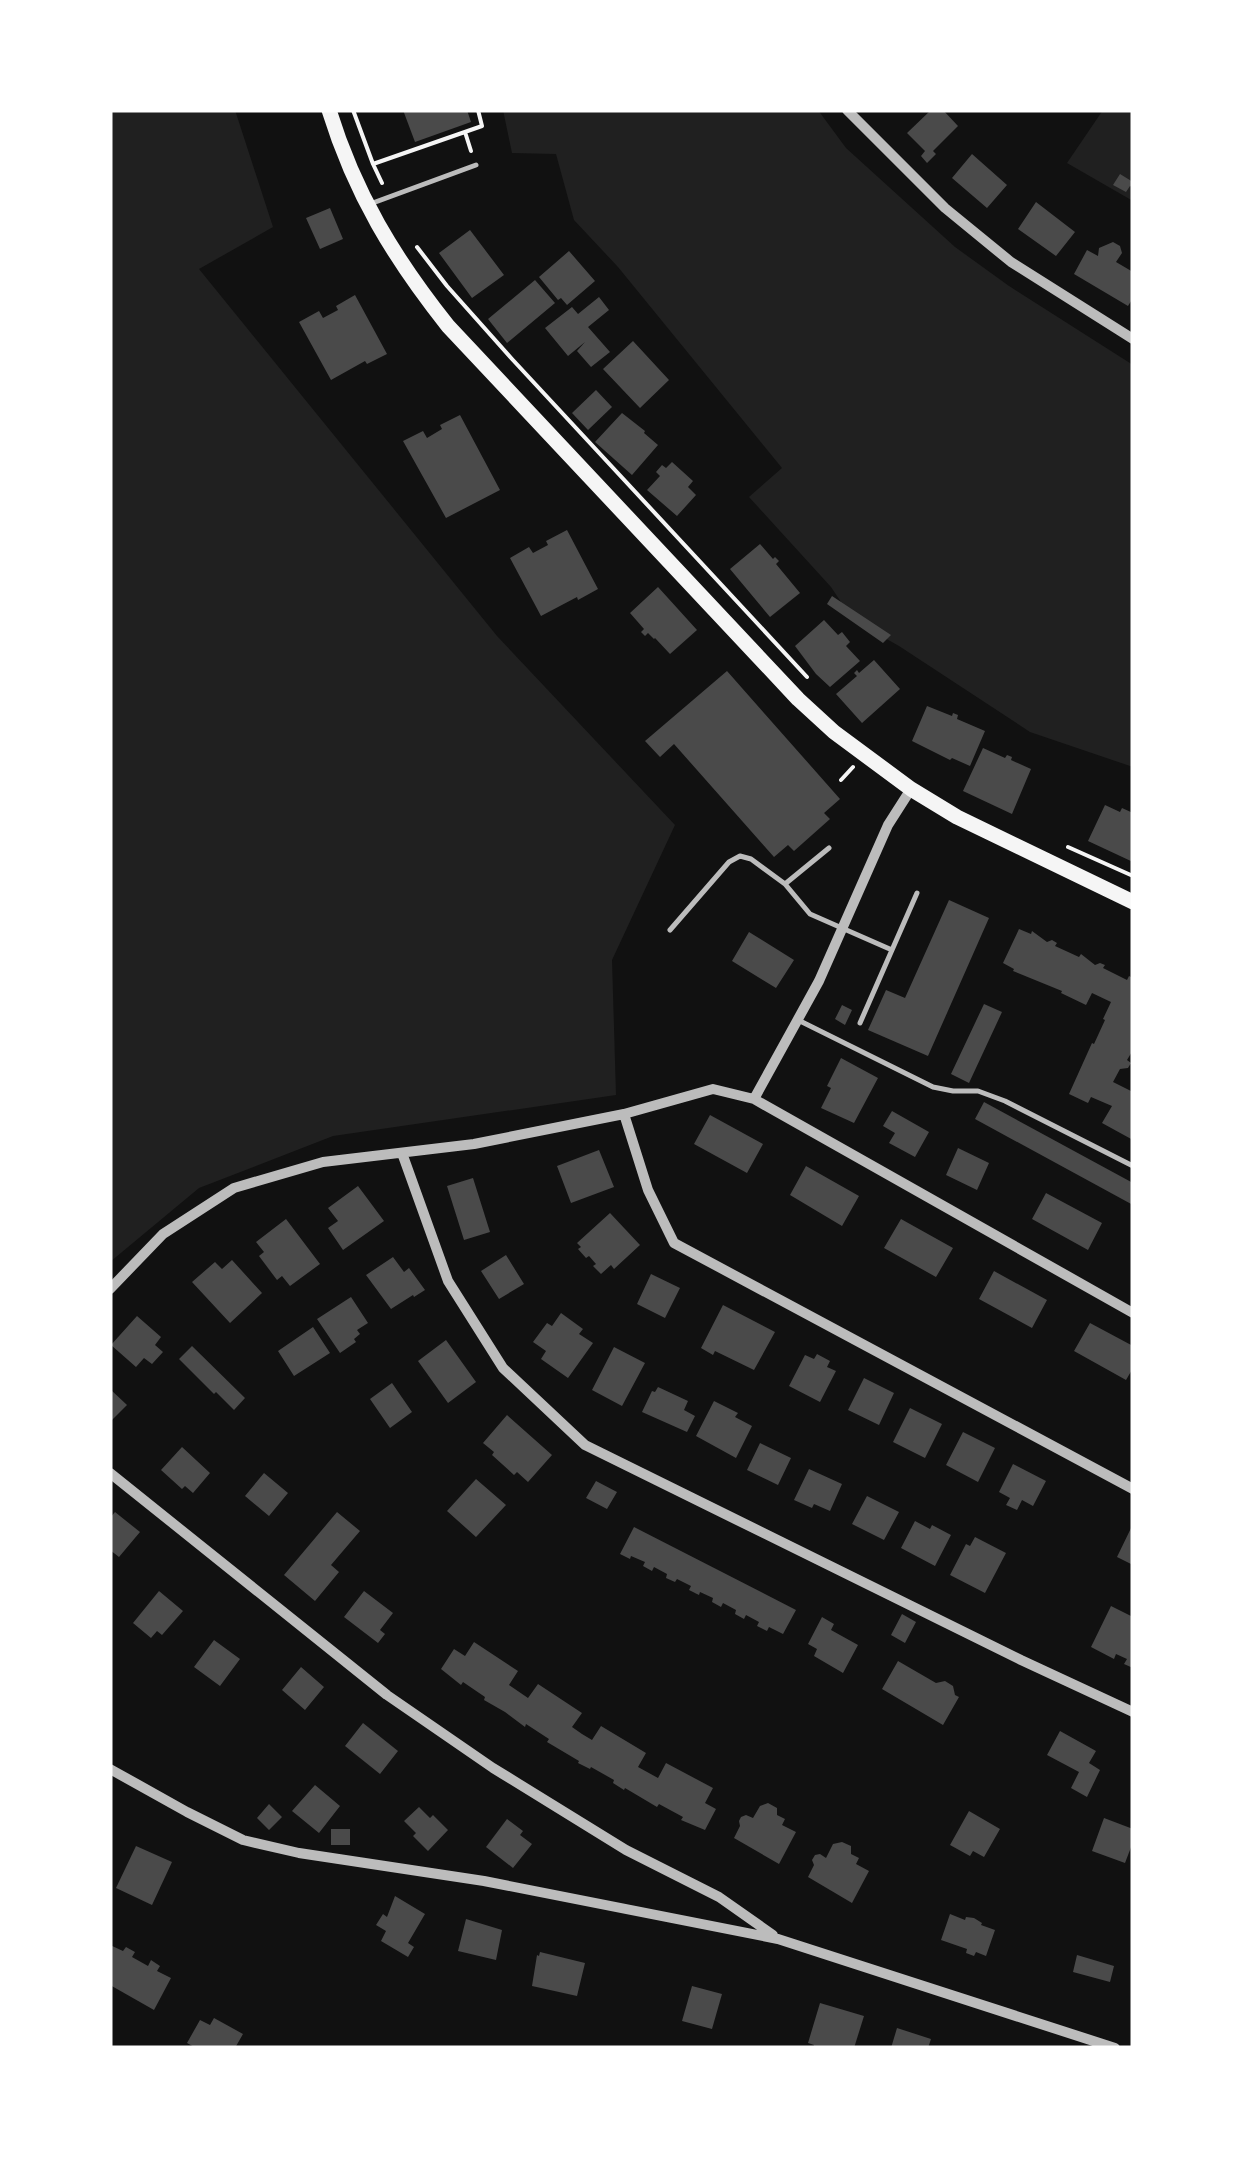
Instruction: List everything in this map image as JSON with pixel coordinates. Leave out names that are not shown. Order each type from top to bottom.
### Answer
[{"type":"main road","points":[[329,110],[353,176],[384,238],[448,326],[798,699],[864,756],[956,817],[1133,902]]},
{"type":"street","points":[[847,110],[945,208],[1012,262],[1133,339]]},
{"type":"street","points":[[754,1099],[818,980],[888,825],[911,789]]},
{"type":"street","points":[[110,1289],[163,1234],[234,1188],[324,1162],[474,1144],[624,1114],[713,1089],[754,1099],[1133,1313]]},
{"type":"street","points":[[624,1114],[648,1190],[674,1243],[1133,1489]]},
{"type":"street","points":[[402,1153],[448,1280],[458,1297],[503,1368],[586,1444],[1133,1712]]},
{"type":"street","points":[[110,1473],[387,1695],[494,1768],[626,1850],[719,1897],[778,1939]]},
{"type":"street","points":[[110,1769],[243,1840],[299,1853],[484,1881],[778,1939],[1115,2048]]},
{"type":"lane","points":[[367,205],[476,165]]},
{"type":"lane","points":[[785,884],[829,848]]},
{"type":"lane","points":[[670,930],[729,862],[740,856],[752,859],[785,884],[810,914],[892,950]]},
{"type":"lane","points":[[860,1023],[917,893]]},
{"type":"lane","points":[[797,1020],[933,1087],[978,1091],[1005,1101],[1133,1166]]},
{"type":"path","points":[[353,110],[388,196]]},
{"type":"path","points":[[373,164],[482,126],[478,110]]},
{"type":"path","points":[[465,132],[476,165]]},
{"type":"path","points":[[412,240],[512,360],[811,682]]},
{"type":"path","points":[[1060,843],[1133,876]]},
{"type":"shaded area","points":[[110,110],[235,110],[273,227],[199,269],[497,636],[675,825],[612,960],[616,1095],[333,1136],[199,1188],[110,1262]]},
{"type":"shaded area","points":[[503,110],[818,110],[846,148],[955,247],[1133,365],[1133,767],[1030,732],[853,620],[831,587],[749,497],[782,468],[618,267],[574,220],[556,154],[512,153]]},
{"type":"shaded area","points":[[1103,110],[1133,110],[1133,201],[1067,163]]},
{"type":"building","points":[[403,110],[467,110],[471,122],[415,142]]},
{"type":"building","points":[[931,110],[943,110],[958,126],[933,151],[936,154],[927,163],[921,156],[925,151],[907,133]]},
{"type":"building","points":[[972,154],[1007,185],[987,208],[952,178]]},
{"type":"building","points":[[1120,174],[1133,182],[1133,188],[1130,186],[1126,192],[1113,185]]},
{"type":"building","points":[[1036,202],[1075,232],[1056,256],[1018,229]]},
{"type":"building","points":[[330,208],[343,239],[320,249],[306,218]]},
{"type":"building","points":[[470,230],[504,275],[472,298],[439,253]]},
{"type":"building","points":[[1113,242],[1122,253],[1116,262],[1133,272],[1133,298],[1128,306],[1074,274],[1087,250],[1098,256],[1099,248]]},
{"type":"building","points":[[569,251],[595,281],[567,305],[539,277]]},
{"type":"building","points":[[535,280],[555,303],[507,343],[488,319]]},
{"type":"building","points":[[355,295],[387,354],[331,380],[299,322],[319,311],[323,318]]},
{"type":"building","points":[[599,297],[609,310],[588,327],[610,352],[591,367],[577,351],[585,342],[568,356],[545,328],[572,307],[578,314]]},
{"type":"building","points":[[633,341],[669,380],[640,408],[603,369]]},
{"type":"building","points":[[596,390],[612,407],[588,430],[572,413]]},
{"type":"building","points":[[622,413],[658,445],[632,475],[595,442]]},
{"type":"building","points":[[460,415],[500,490],[446,518],[403,441],[423,431],[427,438],[442,429],[440,425]]},
{"type":"building","points":[[672,462],[693,481],[688,487],[696,495],[677,516],[647,490],[660,476],[656,472],[662,465],[666,468]]},
{"type":"building","points":[[567,530],[598,589],[541,616],[510,558],[529,547],[533,553]]},
{"type":"building","points":[[760,544],[779,561],[776,564],[800,593],[770,617],[730,569]]},
{"type":"building","points":[[658,587],[697,630],[670,654],[655,638],[641,632],[644,629],[630,613]]},
{"type":"building","points":[[832,596],[891,635],[883,643],[827,604]]},
{"type":"building","points":[[824,620],[838,635],[842,632],[850,642],[846,646],[860,661],[830,687],[795,646]]},
{"type":"building","points":[[874,660],[900,689],[862,723],[836,694],[857,676],[857,670],[859,673]]},
{"type":"building","points":[[727,671],[840,799],[824,813],[830,819],[794,851],[788,845],[774,857],[674,744],[660,757],[645,741]]},
{"type":"building","points":[[927,706],[958,715],[957,719],[985,731],[970,766],[912,741]]},
{"type":"building","points":[[983,748],[1005,758],[1012,757],[1011,760],[1031,769],[1012,814],[963,791]]},
{"type":"building","points":[[1105,805],[1133,813],[1133,862],[1088,841]]},
{"type":"building","points":[[949,900],[989,918],[928,1056],[868,1030],[886,990],[905,998]]},
{"type":"building","points":[[1019,929],[1031,934],[1032,931],[1047,942],[1052,940],[1057,943],[1055,946],[1079,957],[1081,954],[1095,965],[1105,965],[1103,968],[1127,980],[1129,976],[1133,978],[1133,1050],[1127,1060],[1131,1063],[1120,1069],[1113,1082],[1133,1092],[1133,1140],[1102,1123],[1112,1106],[1091,1097],[1088,1103],[1069,1094],[1111,1002],[1092,993],[1086,1005],[1013,971],[1003,963]]},
{"type":"building","points":[[749,932],[794,960],[776,988],[732,961]]},
{"type":"building","points":[[984,1004],[1002,1012],[969,1083],[951,1074]]},
{"type":"building","points":[[842,1005],[852,1010],[845,1025],[835,1019]]},
{"type":"building","points":[[841,1058],[878,1078],[854,1123],[821,1108]]},
{"type":"building","points":[[984,1102],[1133,1183],[1133,1205],[975,1119]]},
{"type":"building","points":[[892,1111],[929,1132],[915,1157],[889,1143],[895,1133],[883,1126]]},
{"type":"building","points":[[710,1115],[763,1144],[747,1173],[694,1144]]},
{"type":"building","points":[[958,1148],[989,1163],[977,1190],[946,1175]]},
{"type":"building","points":[[599,1150],[614,1187],[571,1203],[557,1166]]},
{"type":"building","points":[[806,1166],[859,1196],[842,1226],[790,1195]]},
{"type":"building","points":[[473,1178],[490,1232],[464,1240],[447,1186]]},
{"type":"building","points":[[358,1186],[384,1221],[343,1250],[328,1228],[338,1221],[328,1208]]},
{"type":"building","points":[[1046,1193],[1102,1223],[1088,1250],[1032,1219]]},
{"type":"building","points":[[610,1213],[640,1245],[614,1269],[611,1265],[601,1274],[577,1243]]},
{"type":"building","points":[[286,1219],[320,1264],[290,1286],[282,1276],[277,1280],[259,1256],[264,1252],[256,1242]]},
{"type":"building","points":[[901,1219],[953,1248],[936,1277],[884,1248]]},
{"type":"building","points":[[506,1255],[524,1284],[499,1299],[481,1271]]},
{"type":"building","points":[[393,1257],[404,1272],[409,1268],[425,1290],[391,1309],[366,1275]]},
{"type":"building","points":[[232,1260],[262,1293],[230,1323],[192,1282],[215,1262],[222,1269]]},
{"type":"building","points":[[994,1271],[1047,1300],[1032,1328],[979,1299]]},
{"type":"building","points":[[651,1274],[680,1288],[665,1318],[637,1304]]},
{"type":"building","points":[[351,1297],[368,1323],[357,1330],[360,1334],[354,1339],[356,1342],[340,1353],[317,1319]]},
{"type":"building","points":[[723,1305],[775,1332],[754,1370],[701,1348]]},
{"type":"building","points":[[561,1313],[583,1329],[579,1334],[593,1343],[568,1378],[541,1359],[546,1351],[533,1342],[547,1323],[552,1326]]},
{"type":"building","points":[[137,1316],[161,1337],[155,1345],[163,1352],[152,1364],[144,1358],[136,1367],[111,1345]]},
{"type":"building","points":[[1090,1323],[1133,1346],[1133,1368],[1126,1380],[1074,1351]]},
{"type":"building","points":[[313,1327],[330,1353],[294,1376],[278,1351]]},
{"type":"building","points":[[446,1340],[476,1382],[448,1403],[418,1361]]},
{"type":"building","points":[[192,1346],[245,1398],[234,1410],[179,1359]]},
{"type":"building","points":[[614,1347],[645,1363],[622,1406],[592,1390]]},
{"type":"building","points":[[817,1354],[830,1361],[827,1367],[836,1371],[820,1402],[789,1386],[805,1355],[814,1359]]},
{"type":"building","points":[[864,1378],[894,1393],[879,1425],[848,1410]]},
{"type":"building","points":[[392,1383],[412,1412],[390,1428],[370,1399]]},
{"type":"building","points":[[658,1387],[688,1401],[684,1410],[695,1416],[687,1432],[642,1412]]},
{"type":"building","points":[[110,1389],[127,1405],[110,1422]]},
{"type":"building","points":[[714,1401],[738,1413],[735,1417],[752,1426],[736,1458],[696,1436]]},
{"type":"building","points":[[910,1408],[942,1424],[925,1458],[893,1442]]},
{"type":"building","points":[[507,1415],[552,1455],[528,1482],[517,1472],[514,1475],[483,1443]]},
{"type":"building","points":[[963,1432],[995,1448],[978,1482],[946,1465]]},
{"type":"building","points":[[760,1443],[791,1458],[778,1485],[747,1470]]},
{"type":"building","points":[[182,1447],[210,1473],[193,1493],[185,1486],[182,1489],[161,1470]]},
{"type":"building","points":[[1013,1464],[1046,1481],[1033,1506],[1022,1500],[1017,1510],[1006,1505],[1010,1498],[999,1492]]},
{"type":"building","points":[[809,1469],[842,1484],[830,1511],[794,1500]]},
{"type":"building","points":[[264,1473],[288,1493],[269,1516],[245,1496]]},
{"type":"building","points":[[476,1479],[506,1505],[476,1537],[447,1511]]},
{"type":"building","points":[[596,1481],[617,1492],[607,1509],[586,1498]]},
{"type":"building","points":[[867,1496],[899,1512],[884,1540],[852,1524]]},
{"type":"building","points":[[115,1512],[140,1532],[119,1557],[110,1550],[110,1518]]},
{"type":"building","points":[[337,1512],[360,1531],[331,1565],[339,1572],[315,1601],[284,1575]]},
{"type":"building","points":[[915,1521],[951,1535],[935,1566],[901,1548]]},
{"type":"building","points":[[1133,1524],[1133,1565],[1117,1557]]},
{"type":"building","points":[[634,1527],[796,1610],[783,1634],[769,1627],[767,1631],[746,1615],[744,1619],[723,1603],[721,1607],[712,1602],[713,1598],[689,1590],[691,1586],[620,1554]]},
{"type":"building","points":[[975,1537],[1006,1553],[985,1593],[950,1575],[966,1544],[970,1546]]},
{"type":"building","points":[[159,1591],[183,1611],[162,1635],[157,1631],[151,1638],[133,1623]]},
{"type":"building","points":[[364,1591],[393,1613],[380,1630],[385,1634],[378,1643],[344,1617]]},
{"type":"building","points":[[1111,1606],[1133,1617],[1133,1668],[1124,1664],[1127,1659],[1116,1654],[1114,1659],[1091,1647]]},
{"type":"building","points":[[902,1614],[916,1622],[905,1643],[891,1635]]},
{"type":"building","points":[[822,1617],[834,1624],[831,1630],[858,1645],[843,1673],[814,1656],[817,1649],[808,1644]]},
{"type":"building","points":[[214,1640],[240,1659],[220,1686],[194,1667]]},
{"type":"building","points":[[474,1642],[518,1671],[509,1685],[528,1698],[538,1684],[582,1713],[572,1727],[582,1734],[592,1740],[601,1726],[646,1753],[638,1767],[658,1778],[666,1763],[713,1788],[705,1803],[716,1809],[705,1830],[578,1763],[547,1742],[549,1739],[441,1669],[454,1649],[465,1656]]},
{"type":"building","points":[[898,1661],[936,1683],[945,1681],[953,1686],[959,1697],[943,1725],[882,1689]]},
{"type":"building","points":[[301,1667],[324,1687],[305,1710],[282,1690]]},
{"type":"building","points":[[363,1723],[398,1751],[380,1774],[345,1746]]},
{"type":"building","points":[[1060,1731],[1096,1751],[1089,1763],[1100,1770],[1087,1797],[1071,1788],[1079,1772],[1047,1755]]},
{"type":"building","points":[[315,1785],[340,1806],[319,1833],[292,1811]]},
{"type":"building","points":[[768,1803],[785,1819],[782,1825],[796,1832],[779,1864],[734,1838],[741,1817],[753,1818],[760,1806]]},
{"type":"building","points":[[269,1804],[282,1817],[269,1830],[257,1818]]},
{"type":"building","points":[[419,1807],[448,1830],[428,1851],[404,1821]]},
{"type":"building","points":[[969,1811],[1000,1829],[984,1857],[973,1851],[970,1856],[950,1845]]},
{"type":"building","points":[[1104,1818],[1133,1829],[1125,1863],[1092,1851]]},
{"type":"building","points":[[507,1819],[532,1844],[513,1868],[486,1847]]},
{"type":"building","points":[[331,1829],[350,1829],[350,1845],[331,1845]]},
{"type":"building","points":[[833,1844],[851,1846],[851,1854],[859,1858],[856,1864],[869,1871],[852,1903],[808,1877],[815,1855],[826,1858]]},
{"type":"building","points":[[136,1846],[172,1862],[152,1905],[116,1888]]},
{"type":"building","points":[[395,1896],[425,1914],[408,1943],[414,1947],[408,1957],[381,1941],[386,1931],[376,1925],[383,1914],[387,1917]]},
{"type":"building","points":[[950,1914],[965,1920],[974,1918],[995,1930],[986,1956],[976,1952],[974,1956],[966,1953],[967,1949],[941,1940]]},
{"type":"building","points":[[466,1919],[502,1930],[496,1960],[458,1951]]},
{"type":"building","points":[[110,1945],[123,1951],[126,1947],[135,1952],[132,1957],[148,1966],[151,1960],[160,1966],[157,1971],[171,1978],[154,2010],[110,1985]]},
{"type":"building","points":[[540,1952],[585,1963],[577,1996],[532,1986]]},
{"type":"building","points":[[1077,1955],[1114,1966],[1110,1982],[1073,1972]]},
{"type":"building","points":[[692,1986],[722,1994],[712,2029],[682,2021]]},
{"type":"building","points":[[820,2003],[864,2016],[854,2048],[813,2048],[808,2043]]},
{"type":"building","points":[[214,2018],[243,2034],[235,2048],[196,2048],[187,2043],[200,2020],[210,2025]]},
{"type":"building","points":[[897,2028],[931,2039],[928,2048],[891,2048]]}]
